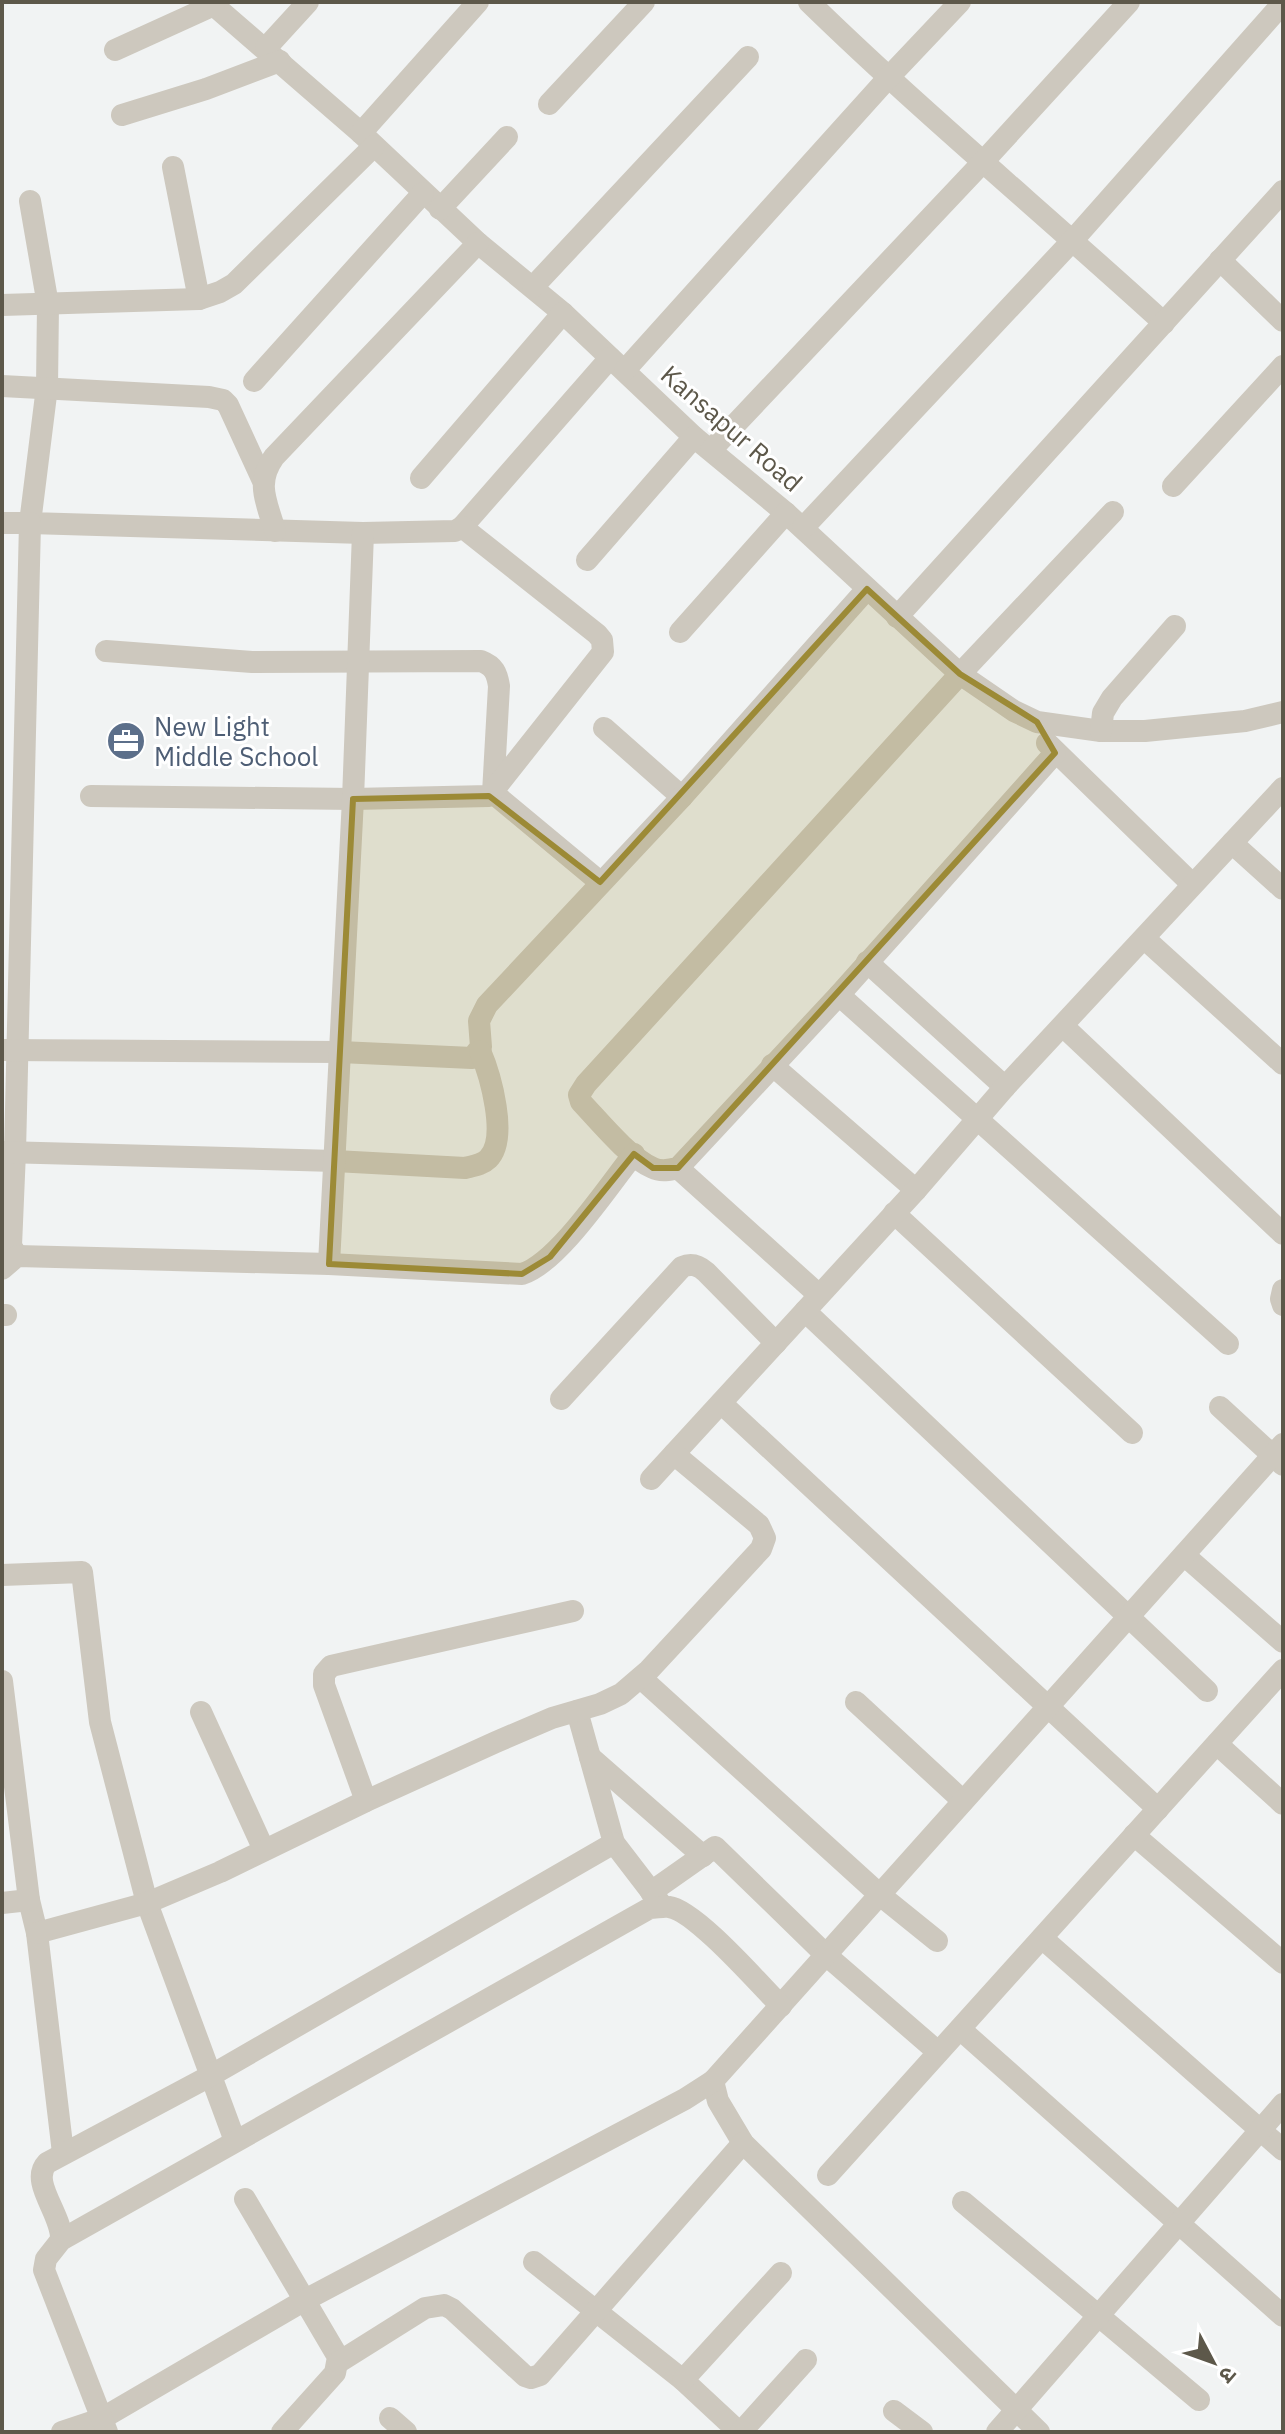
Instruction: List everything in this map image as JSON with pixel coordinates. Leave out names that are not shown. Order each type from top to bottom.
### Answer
[{"type":"street","points":[[122,115],[206,89],[273,55],[308,2]]},
{"type":"street","points":[[2,305],[199,299],[234,284],[367,139],[478,2]]},
{"type":"street","points":[[549,104],[644,2]]},
{"type":"street","points":[[809,2],[982,163],[1164,323]]},
{"type":"street","points":[[2,523],[363,533],[449,533],[462,527],[960,2]]},
{"type":"street","points":[[587,560],[982,163],[1129,2]]},
{"type":"street","points":[[803,528],[1073,240],[1283,3]]},
{"type":"street","points":[[115,50],[212,4]]},
{"type":"street","name":"Kansapur Road","points":[[212,4],[367,139],[478,243],[563,313],[702,443],[803,528],[960,674],[1014,711],[1037,722],[1101,731],[1145,731],[1245,721],[1283,712]]},
{"type":"street","points":[[533,287],[748,57]]},
{"type":"street","points":[[440,209],[507,137]]},
{"type":"street","points":[[173,167],[199,299]]},
{"type":"street","points":[[897,617],[1283,191]]},
{"type":"street","points":[[254,381],[423,193]]},
{"type":"street","points":[[30,201],[48,305],[47,387],[30,523],[10,1050],[10,1262],[329,1264],[522,1274],[530,1272],[558,1249],[634,1154]]},
{"type":"street","points":[[263,481],[265,470],[291,437],[478,243]]},
{"type":"street","points":[[1220,260],[1283,321]]},
{"type":"street","points":[[421,478],[563,313]]},
{"type":"street","points":[[1173,486],[1283,366]]},
{"type":"street","points":[[2,386],[223,400],[263,481],[275,531]]},
{"type":"street","points":[[1055,753],[839,995],[678,1168],[668,1171],[653,1168],[634,1154],[581,1102],[579,1095],[582,1089],[960,674],[1113,512]]},
{"type":"street","points":[[680,632],[786,513]]},
{"type":"street","points":[[91,796],[353,799],[484,797],[493,793],[603,652],[603,646],[597,634],[462,527]]},
{"type":"street","points":[[329,1264],[363,533]]},
{"type":"street","points":[[9,1152],[335,1161],[465,1168],[486,1162],[495,1149],[496,1120],[491,1078],[480,1051],[479,1021],[482,1012],[682,797],[867,589]]},
{"type":"street","points":[[1101,731],[1103,713],[1112,698],[1175,626]]},
{"type":"street","points":[[106,651],[252,662],[481,661],[490,664],[498,677],[499,686],[493,793]]},
{"type":"street","points":[[1037,722],[1044,739],[1055,753],[1192,884]]},
{"type":"street","points":[[604,728],[682,797]]},
{"type":"street","points":[[651,1479],[916,1190],[1005,1087],[1283,788]]},
{"type":"street","points":[[493,793],[600,882]]},
{"type":"street","points":[[1232,843],[1283,889]]},
{"type":"street","points":[[1145,939],[1283,1064]]},
{"type":"street","points":[[867,962],[1005,1087]]},
{"type":"street","points":[[839,995],[1228,1344]]},
{"type":"street","points":[[1064,1027],[1283,1234]]},
{"type":"street","points":[[10,1050],[340,1052],[468,1059],[480,1051]]},
{"type":"street","points":[[772,1065],[916,1190]]},
{"type":"street","points":[[678,1168],[1207,1691]]},
{"type":"street","points":[[894,1213],[1132,1433]]},
{"type":"street","points":[[561,1399],[687,1265],[706,1272],[776,1343]]},
{"type":"street","points":[[1283,1290],[1283,1305]]},
{"type":"street","points":[[721,1403],[1158,1809]]},
{"type":"street","points":[[62,2432],[104,2425],[305,2300],[685,2099],[713,2081],[1184,1555],[1280,1455],[1220,1407]]},
{"type":"street","points":[[37,1933],[147,1903],[552,1718],[621,1694],[641,1678],[761,1549],[765,1538],[759,1525],[674,1454]]},
{"type":"street","points":[[1184,1555],[1283,1642]]},
{"type":"street","points":[[2,1575],[82,1572],[100,1722],[147,1903],[235,2141]]},
{"type":"street","points":[[366,1801],[324,1685],[327,1670],[346,1662],[573,1611]]},
{"type":"street","points":[[828,2175],[1283,1670]]},
{"type":"street","points":[[641,1678],[880,1895],[937,1941]]},
{"type":"street","points":[[2,1681],[29,1900],[37,1933],[63,2153]]},
{"type":"street","points":[[856,1702],[963,1801]]},
{"type":"street","points":[[577,1711],[614,1843],[657,1900],[683,1912],[701,1926],[781,2006]]},
{"type":"street","points":[[201,1712],[264,1850]]},
{"type":"street","points":[[1217,1744],[1283,1804]]},
{"type":"street","points":[[590,1757],[703,1856]]},
{"type":"street","points":[[1134,1835],[1283,1963]]},
{"type":"street","points":[[61,2240],[61,2229],[40,2178],[42,2168],[63,2153],[210,2076],[614,1843]]},
{"type":"street","points":[[104,2425],[44,2270],[46,2259],[61,2240],[650,1908],[715,1847],[826,1955],[938,2052]]},
{"type":"street","points":[[2,1903],[29,1900]]},
{"type":"street","points":[[1042,1938],[1283,2150]]},
{"type":"street","points":[[960,2029],[1283,2316]]},
{"type":"street","points":[[713,2081],[718,2101],[743,2143],[1039,2432]]},
{"type":"street","points":[[997,2432],[1283,2104]]},
{"type":"street","points":[[339,2362],[425,2308],[444,2305],[525,2376],[540,2375],[743,2143]]},
{"type":"street","points":[[245,2199],[335,2347],[339,2362],[335,2373],[282,2432]]},
{"type":"street","points":[[963,2202],[1199,2400]]},
{"type":"street","points":[[534,2262],[683,2380],[740,2432],[806,2360]]},
{"type":"street","points":[[683,2380],[781,2273]]},
{"type":"street","points":[[894,2411],[922,2432]]},
{"type":"highlighted area","points":[[867,589],[960,674],[1037,722],[1055,753],[678,1168],[653,1168],[634,1154],[550,1257],[522,1274],[329,1264],[353,799],[489,796],[600,882]]},
{"type":"place","name":"New Light Middle School","points":[[126,741]]}]
